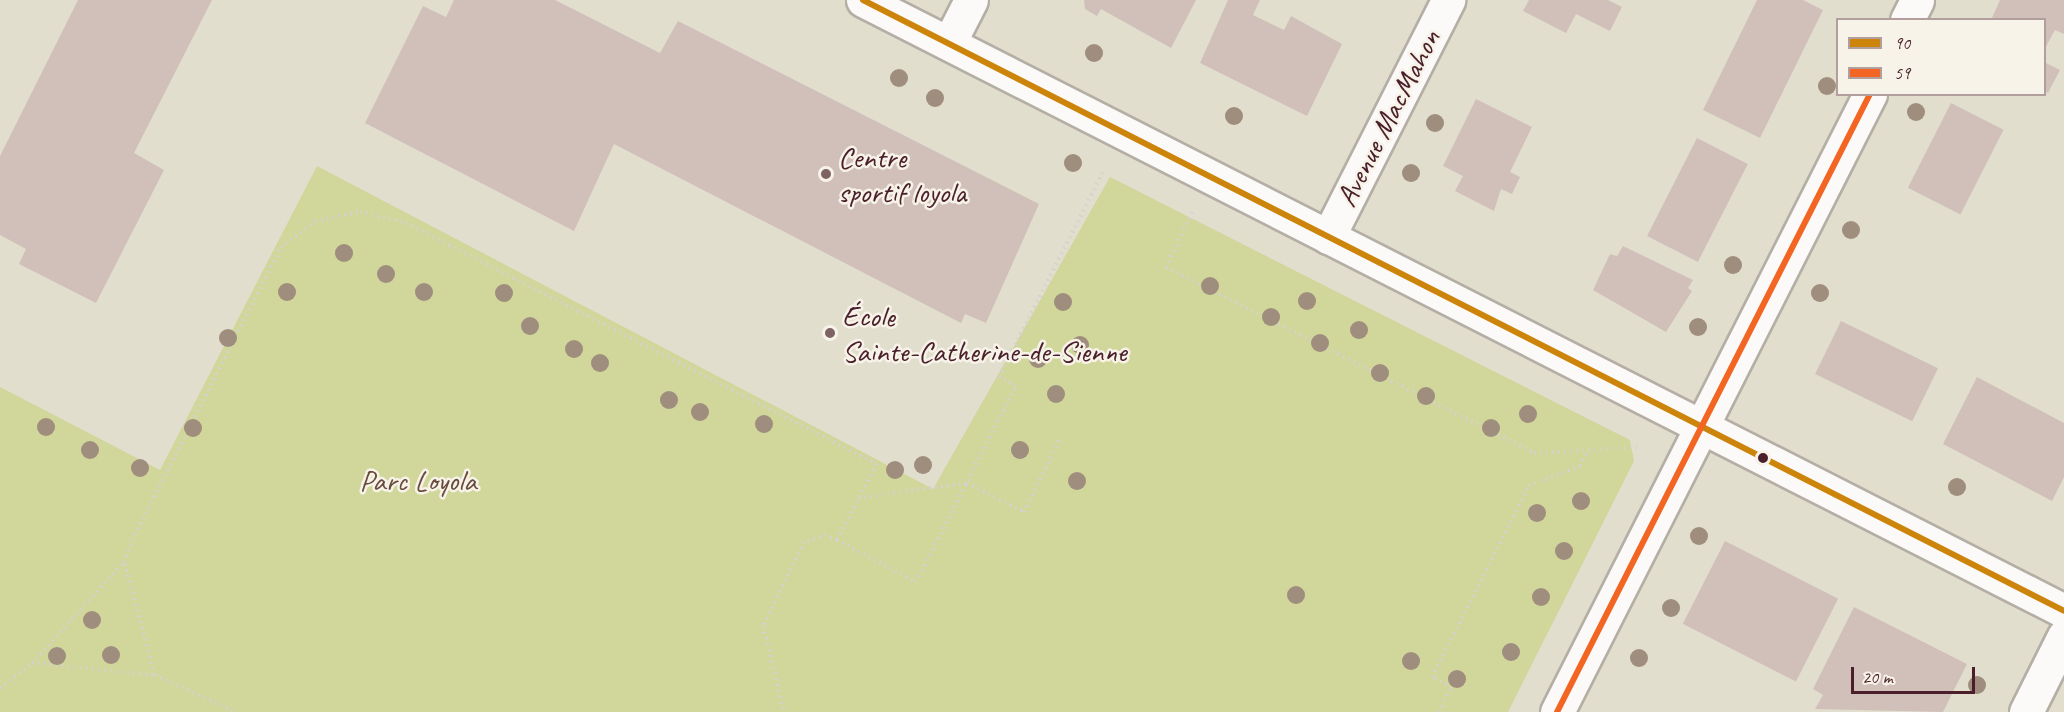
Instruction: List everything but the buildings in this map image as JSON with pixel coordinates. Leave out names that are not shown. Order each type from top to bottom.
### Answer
[{"type":"street","points":[[863,0],[2064,611]]},
{"type":"street","points":[[950,43],[971,0]]},
{"type":"street","name":"Avenue MacMahon","points":[[1328,237],[1448,0]]},
{"type":"street","points":[[1908,18],[1917,0]]},
{"type":"street","points":[[1557,712],[1869,96]]},
{"type":"street","points":[[2026,712],[2064,636]]},
{"type":"path","points":[[784,712],[763,626],[804,542],[825,535],[916,582],[1016,386],[999,377],[1105,168]]},
{"type":"path","points":[[0,688],[32,663],[124,562],[282,247],[315,221],[360,212],[406,223],[877,464],[837,540]]},
{"type":"path","points":[[1192,212],[1166,267],[1534,453],[1640,447]]},
{"type":"path","points":[[857,499],[967,483],[1024,512],[1060,438]]},
{"type":"path","points":[[1439,712],[1452,687],[1432,677],[1529,486],[1580,466],[1588,450]]},
{"type":"path","points":[[124,562],[155,675]]},
{"type":"path","points":[[32,663],[155,675],[236,712]]},
{"type":"green space","name":"Parc Loyola","points":[[317,166],[933,489],[1110,177],[1630,440],[1634,461],[1508,712],[0,712],[0,387],[160,470]]},
{"type":"transit line","name":"90","points":[[863,0],[2064,611]]},
{"type":"transit line","name":"59","points":[[1557,712],[1869,96]]},
{"type":"place","name":"Centre sportif loyola","points":[[826,174]]},
{"type":"place","name":"École Sainte-Catherine-de-Sienne","points":[[830,333]]}]
